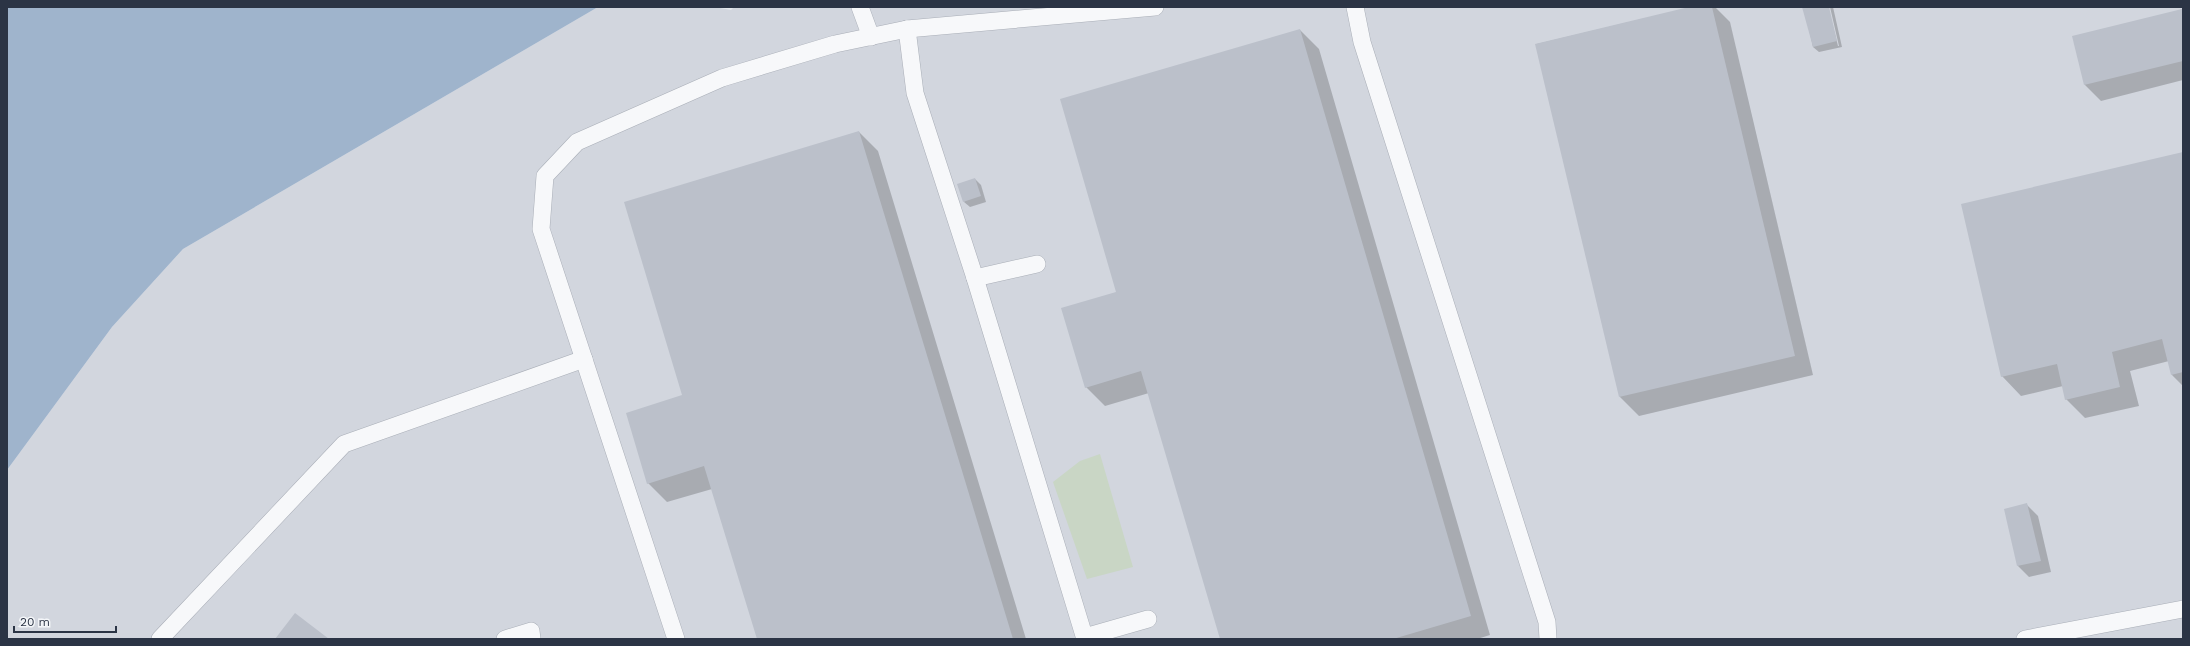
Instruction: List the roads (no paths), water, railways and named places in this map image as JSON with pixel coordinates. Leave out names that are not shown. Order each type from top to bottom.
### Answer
[{"type":"lane","points":[[860,7],[871,36]]},
{"type":"lane","points":[[676,639],[541,229],[546,176],[577,142],[722,78],[835,44],[907,29],[1155,7]]},
{"type":"lane","points":[[1356,7],[1362,42],[1547,622],[1548,639]]},
{"type":"lane","points":[[907,29],[915,93],[975,278],[1085,638],[1148,619]]},
{"type":"lane","points":[[975,278],[1038,264]]},
{"type":"lane","points":[[160,639],[344,444],[584,359]]},
{"type":"lane","points":[[2025,639],[2182,613]]},
{"type":"lane","points":[[505,639],[531,631],[532,639]]},
{"type":"water","points":[[7,7],[598,7],[183,249],[112,327],[7,470]]}]
